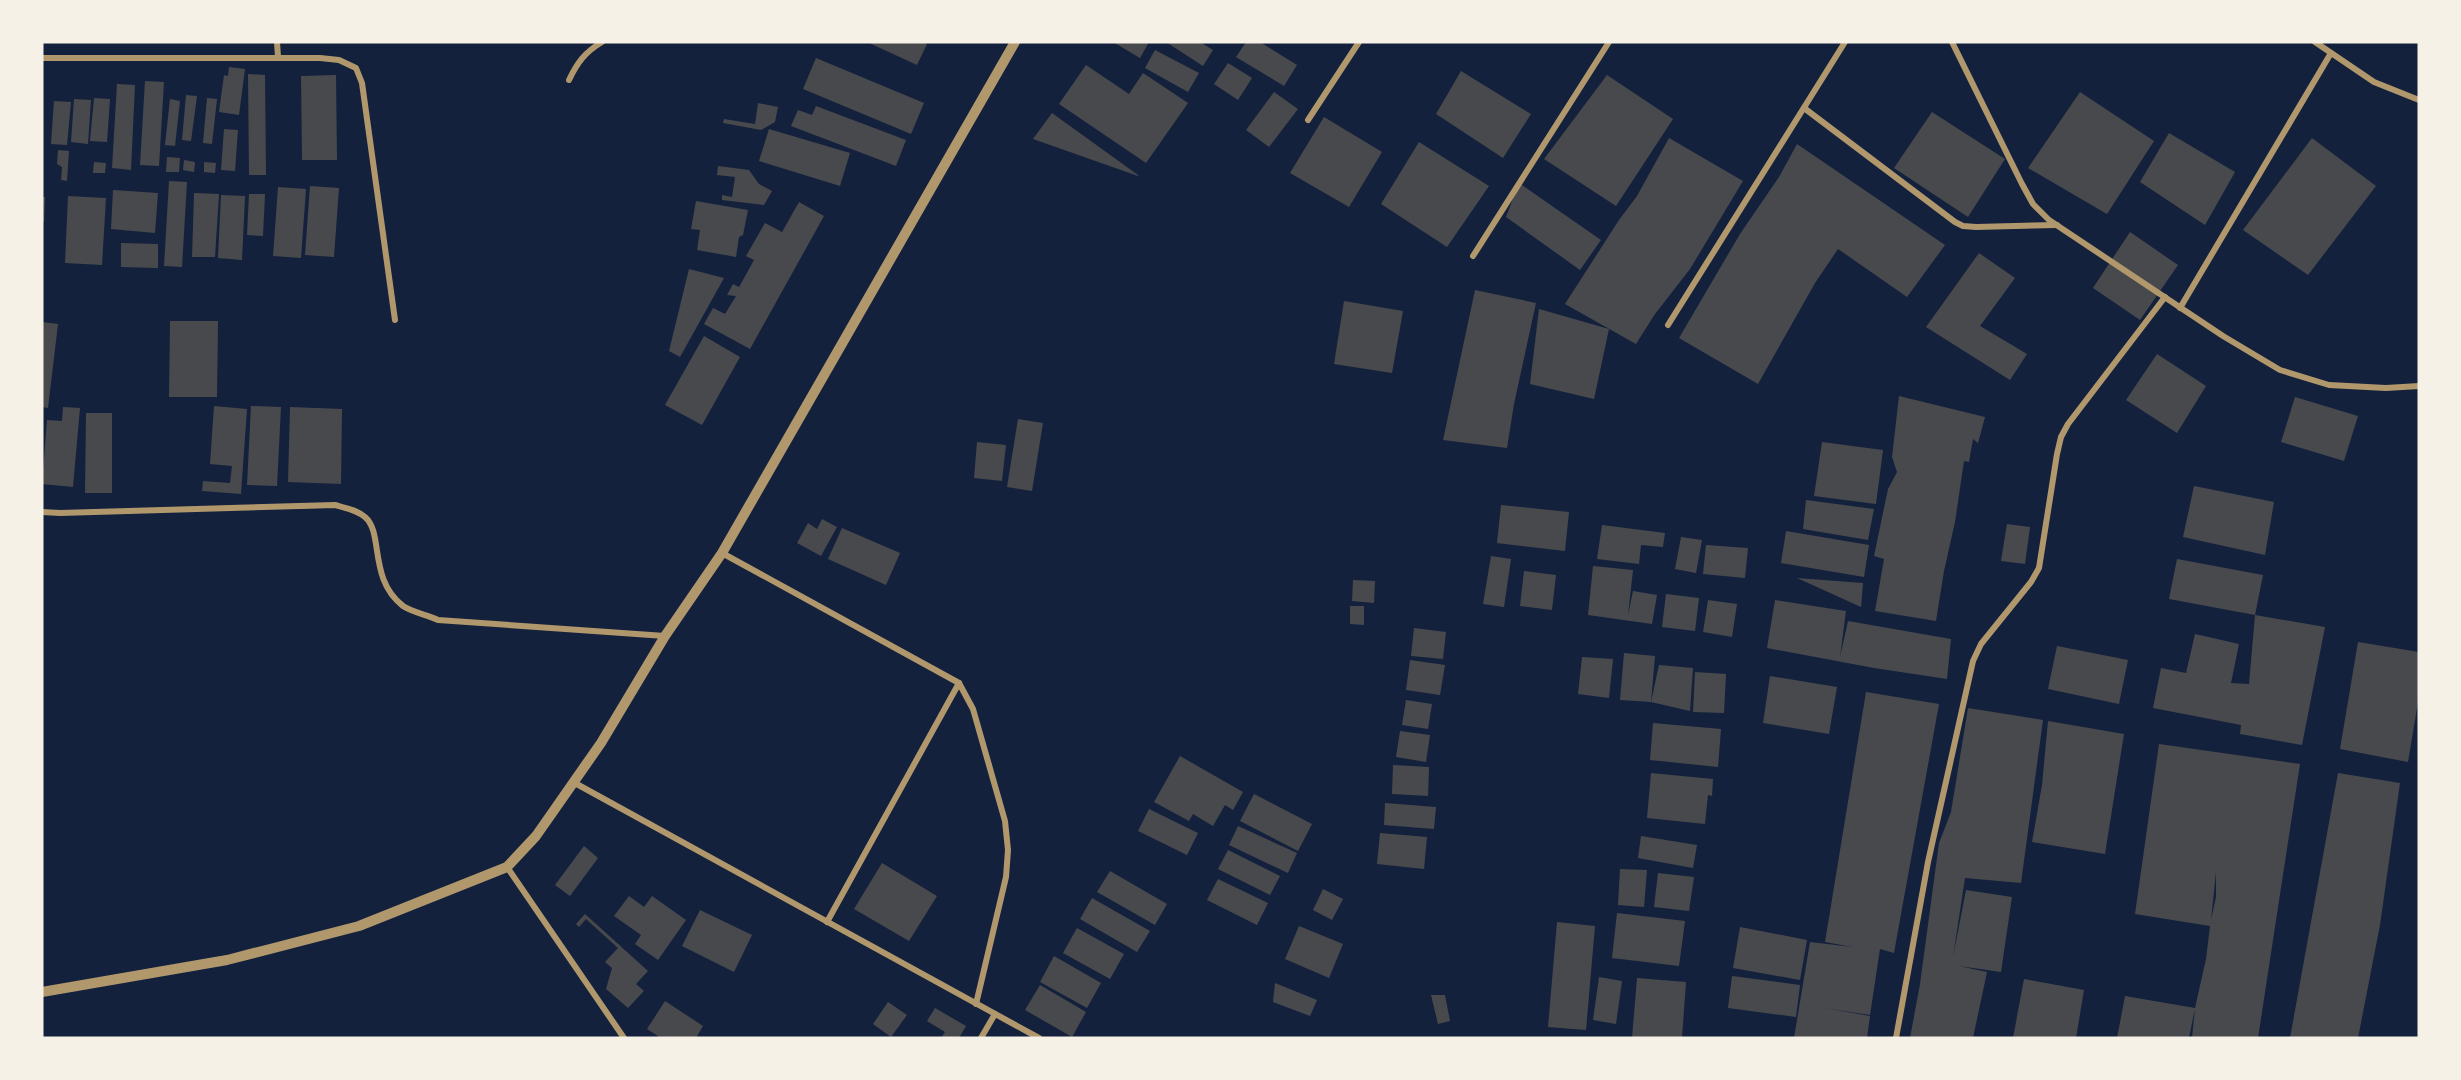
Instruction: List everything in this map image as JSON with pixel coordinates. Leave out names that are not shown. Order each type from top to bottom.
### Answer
[{"type":"street","points":[[277,42],[278,57]]},
{"type":"street","points":[[569,80],[577,64],[589,50],[602,42]]},
{"type":"street","points":[[42,992],[227,960],[359,926],[507,867],[536,836],[601,743],[665,636],[722,553],[1015,42]]},
{"type":"street","points":[[1308,120],[1359,42]]},
{"type":"street","points":[[1473,255],[1609,42]]},
{"type":"street","points":[[1668,325],[1845,42]]},
{"type":"street","points":[[1952,42],[2033,204],[2058,225],[2180,308],[2280,370],[2328,385],[2386,388],[2419,386]]},
{"type":"street","points":[[2314,42],[2374,82],[2419,100]]},
{"type":"street","points":[[2180,308],[2331,53]]},
{"type":"street","points":[[42,58],[278,57],[339,60],[356,68],[362,82],[395,320]]},
{"type":"street","points":[[1804,108],[1955,222],[1976,227],[2058,225]]},
{"type":"street","points":[[1896,1038],[1928,862],[1976,652],[2039,568],[2061,437],[2068,424],[2165,297]]},
{"type":"street","points":[[42,512],[335,505],[353,510],[367,519],[374,531],[377,562],[384,585],[403,606],[438,620],[665,636]]},
{"type":"street","points":[[722,553],[959,683],[973,709],[1005,822],[1008,850],[1006,877],[976,1004]]},
{"type":"street","points":[[827,922],[959,683]]},
{"type":"street","points":[[573,782],[1039,1038]]},
{"type":"street","points":[[507,867],[624,1038]]},
{"type":"street","points":[[981,1038],[995,1014]]},
{"type":"building","points":[[867,42],[922,42],[927,44],[917,65]]},
{"type":"building","points":[[1113,42],[1149,42],[1140,58]]},
{"type":"building","points":[[1166,42],[1200,42],[1213,50],[1203,66]]},
{"type":"building","points":[[1246,42],[1260,42],[1297,65],[1284,86],[1236,57]]},
{"type":"building","points":[[1155,50],[1199,73],[1188,92],[1145,68]]},
{"type":"building","points":[[816,58],[924,103],[911,134],[803,89]]},
{"type":"building","points":[[1228,63],[1252,78],[1238,100],[1214,84]]},
{"type":"building","points":[[1086,65],[1129,94],[1143,73],[1188,103],[1146,163],[1059,104]]},
{"type":"building","points":[[229,67],[245,69],[239,115],[219,112],[224,75],[228,76]]},
{"type":"building","points":[[1461,71],[1531,114],[1503,158],[1436,114]]},
{"type":"building","points":[[248,74],[265,75],[266,175],[249,175]]},
{"type":"building","points":[[336,75],[337,160],[302,160],[301,76]]},
{"type":"building","points":[[1607,75],[1673,119],[1616,206],[1544,159]]},
{"type":"building","points":[[145,81],[164,82],[159,166],[140,165]]},
{"type":"building","points":[[117,84],[135,85],[131,170],[112,168]]},
{"type":"building","points":[[1274,92],[1298,109],[1269,147],[1246,130]]},
{"type":"building","points":[[2080,92],[2154,141],[2107,214],[2028,168]]},
{"type":"building","points":[[186,95],[197,96],[191,141],[182,140]]},
{"type":"building","points":[[94,98],[110,99],[107,142],[90,141]]},
{"type":"building","points":[[207,98],[217,99],[212,144],[203,143]]},
{"type":"building","points":[[74,99],[91,100],[88,144],[71,142]]},
{"type":"building","points":[[170,99],[180,101],[175,146],[165,145]]},
{"type":"building","points":[[54,101],[71,102],[67,145],[51,144]]},
{"type":"building","points":[[758,103],[778,107],[775,122],[761,130],[723,123],[724,119],[755,124]]},
{"type":"building","points":[[816,106],[906,140],[896,166],[791,126],[798,110],[812,115]]},
{"type":"building","points":[[1932,112],[2005,159],[1968,217],[1894,168]]},
{"type":"building","points":[[1052,113],[1138,175],[1138,176],[1033,139]]},
{"type":"building","points":[[1324,117],[1382,152],[1349,207],[1290,173]]},
{"type":"building","points":[[224,129],[238,130],[235,171],[221,170]]},
{"type":"building","points":[[769,129],[850,153],[840,186],[759,161]]},
{"type":"building","points":[[2169,133],[2235,172],[2205,225],[2140,182]]},
{"type":"building","points":[[1669,138],[1743,181],[1690,269],[1655,314],[1636,344],[1565,304],[1637,196]]},
{"type":"building","points":[[2312,138],[2376,186],[2308,275],[2243,230]]},
{"type":"building","points":[[1419,142],[1489,186],[1447,247],[1381,204]]},
{"type":"building","points":[[1797,144],[1945,245],[1907,297],[1838,249],[1815,283],[1758,384],[1679,338],[1740,234],[1779,177]]},
{"type":"building","points":[[58,150],[69,151],[67,181],[61,180],[62,167],[57,164]]},
{"type":"building","points":[[167,157],[180,158],[179,172],[166,172]]},
{"type":"building","points":[[184,160],[195,162],[194,172],[183,170]]},
{"type":"building","points":[[94,162],[106,163],[105,173],[93,173]]},
{"type":"building","points":[[204,162],[216,163],[215,173],[204,172]]},
{"type":"building","points":[[718,166],[749,170],[759,184],[772,191],[764,205],[722,200],[722,195],[732,197],[735,177],[717,175]]},
{"type":"building","points":[[169,181],[187,182],[182,267],[164,266]]},
{"type":"building","points":[[1519,183],[1601,240],[1580,270],[1506,217]]},
{"type":"building","points":[[310,186],[339,188],[334,257],[305,255]]},
{"type":"building","points":[[278,187],[306,189],[301,258],[273,256]]},
{"type":"building","points":[[113,190],[158,193],[155,233],[111,229]]},
{"type":"building","points":[[194,193],[219,194],[215,257],[192,257]]},
{"type":"building","points":[[249,194],[265,194],[263,236],[247,235]]},
{"type":"building","points":[[221,195],[245,196],[242,260],[218,258]]},
{"type":"building","points":[[68,196],[106,198],[102,265],[65,263]]},
{"type":"building","points":[[42,197],[45,197],[44,222],[42,222]]},
{"type":"building","points":[[696,201],[748,210],[743,235],[739,237],[736,257],[697,250],[700,230],[691,229]]},
{"type":"building","points":[[799,202],[824,216],[750,349],[704,324],[713,308],[725,314],[736,296],[727,295],[733,284],[739,287],[754,260],[746,256],[765,223],[782,232]]},
{"type":"building","points":[[2130,232],[2178,265],[2140,320],[2093,288]]},
{"type":"building","points":[[121,243],[158,244],[158,268],[121,267]]},
{"type":"building","points":[[1979,253],[2015,278],[1980,326],[2027,354],[2010,380],[1926,327]]},
{"type":"building","points":[[689,269],[724,278],[680,357],[669,351]]},
{"type":"building","points":[[1475,290],[1536,303],[1507,448],[1443,440]]},
{"type":"building","points":[[1344,301],[1403,311],[1392,373],[1334,364]]},
{"type":"building","points":[[1539,309],[1609,329],[1594,399],[1530,384]]},
{"type":"building","points":[[170,321],[218,321],[217,397],[169,397]]},
{"type":"building","points":[[42,322],[58,324],[48,408],[42,407]]},
{"type":"building","points":[[704,336],[740,357],[702,425],[665,405]]},
{"type":"building","points":[[2157,354],[2206,386],[2177,433],[2126,400]]},
{"type":"building","points":[[1899,396],[1985,417],[1978,443],[1973,439],[1969,462],[1964,461],[1936,621],[1875,611],[1884,559],[1874,556],[1888,489],[1897,472],[1892,457]]},
{"type":"building","points":[[2295,397],[2358,416],[2344,461],[2281,442]]},
{"type":"building","points":[[214,406],[247,409],[241,494],[202,491],[203,481],[230,483],[232,466],[210,464]]},
{"type":"building","points":[[251,406],[281,407],[277,486],[247,485]]},
{"type":"building","points":[[63,407],[80,408],[73,487],[42,484],[47,420],[62,421]]},
{"type":"building","points":[[290,407],[342,409],[341,484],[288,482]]},
{"type":"building","points":[[86,413],[112,413],[112,493],[85,493]]},
{"type":"building","points":[[1018,419],[1043,423],[1032,491],[1007,487]]},
{"type":"building","points":[[977,442],[1006,445],[1002,481],[974,478]]},
{"type":"building","points":[[1822,442],[1883,450],[1876,504],[1814,496]]},
{"type":"building","points":[[2194,486],[2274,502],[2265,555],[2183,537]]},
{"type":"building","points":[[1806,500],[1874,509],[1868,540],[1803,529]]},
{"type":"building","points":[[1501,505],[1569,512],[1565,551],[1497,543]]},
{"type":"building","points":[[822,519],[837,527],[821,556],[797,543],[808,523],[817,529]]},
{"type":"building","points":[[2007,524],[2030,527],[2025,564],[2001,561]]},
{"type":"building","points":[[1602,525],[1665,533],[1663,547],[1641,545],[1639,564],[1597,559]]},
{"type":"building","points":[[842,528],[900,553],[886,585],[828,559]]},
{"type":"building","points":[[1786,531],[1869,545],[1864,577],[1781,563]]},
{"type":"building","points":[[1681,537],[1702,540],[1696,573],[1675,569]]},
{"type":"building","points":[[1706,545],[1748,548],[1745,578],[1703,574]]},
{"type":"building","points":[[1491,556],[1511,559],[1504,607],[1483,604]]},
{"type":"building","points":[[2177,559],[2263,575],[2255,615],[2169,599]]},
{"type":"building","points":[[1593,566],[1633,570],[1628,615],[1633,591],[1657,595],[1652,624],[1588,615]]},
{"type":"building","points":[[1524,571],[1556,575],[1552,610],[1520,606]]},
{"type":"building","points":[[1797,578],[1863,583],[1861,607]]},
{"type":"building","points":[[1353,580],[1375,581],[1374,603],[1352,601]]},
{"type":"building","points":[[1666,594],[1699,598],[1695,631],[1662,627]]},
{"type":"building","points":[[1708,600],[1737,604],[1732,637],[1703,632]]},
{"type":"building","points":[[1775,600],[1846,611],[1840,657],[1848,621],[1951,639],[1947,679],[1767,648]]},
{"type":"building","points":[[1350,606],[1364,606],[1364,625],[1350,624]]},
{"type":"building","points":[[2255,615],[2325,627],[2302,745],[2240,734],[2241,725],[2153,708],[2161,668],[2186,673],[2195,634],[2239,644],[2231,683],[2249,684]]},
{"type":"building","points":[[1414,628],[1446,632],[1443,659],[1411,656]]},
{"type":"building","points":[[2358,642],[2419,652],[2419,696],[2408,762],[2340,749]]},
{"type":"building","points":[[2057,646],[2128,660],[2119,704],[2048,689]]},
{"type":"building","points":[[1624,653],[1655,656],[1651,702],[1620,700]]},
{"type":"building","points":[[1582,657],[1613,659],[1609,698],[1578,694]]},
{"type":"building","points":[[1410,660],[1445,665],[1440,695],[1406,690]]},
{"type":"building","points":[[1659,665],[1693,668],[1690,711],[1651,702]]},
{"type":"building","points":[[1695,672],[1726,674],[1724,713],[1693,712]]},
{"type":"building","points":[[1770,676],[1837,687],[1829,734],[1763,723]]},
{"type":"building","points":[[1866,692],[1939,704],[1894,953],[1880,949],[1870,1015],[1825,1008],[1870,1016],[1867,1038],[1794,1038],[1810,942],[1853,947],[1825,942]]},
{"type":"building","points":[[1406,700],[1432,704],[1428,729],[1402,725]]},
{"type":"building","points":[[1968,708],[2043,720],[2021,883],[1965,878],[1953,957],[1966,890],[2012,897],[2001,972],[1959,966],[1987,972],[1973,1038],[1910,1038],[1920,984],[1939,843],[1951,812]]},
{"type":"building","points":[[2048,721],[2124,734],[2105,854],[2032,842],[2042,785]]},
{"type":"building","points":[[1653,723],[1721,729],[1718,767],[1650,760]]},
{"type":"building","points":[[1400,731],[1430,735],[1426,762],[1396,757]]},
{"type":"building","points":[[2159,744],[2300,764],[2258,1038],[2192,1038],[2210,926],[2135,914]],"holes":[[[2216,872],[2216,897],[2211,920]]]},
{"type":"building","points":[[1180,756],[1243,792],[1233,810],[1225,805],[1213,826],[1193,814],[1189,821],[1154,802]]},
{"type":"building","points":[[1393,765],[1429,767],[1428,796],[1392,794]]},
{"type":"building","points":[[1651,773],[1713,779],[1712,796],[1708,795],[1705,824],[1647,818]]},
{"type":"building","points":[[2338,773],[2400,783],[2380,925],[2358,1038],[2290,1038]]},
{"type":"building","points":[[1254,794],[1312,824],[1298,851],[1240,821]]},
{"type":"building","points":[[1385,803],[1436,807],[1434,829],[1384,825]]},
{"type":"building","points":[[1149,809],[1198,833],[1187,855],[1138,831]]},
{"type":"building","points":[[1238,826],[1297,853],[1288,873],[1229,845]]},
{"type":"building","points":[[1380,833],[1427,837],[1424,869],[1377,864]]},
{"type":"building","points":[[1641,836],[1697,845],[1693,868],[1638,858]]},
{"type":"building","points":[[584,846],[598,858],[570,896],[555,885]]},
{"type":"building","points":[[1228,850],[1280,876],[1270,895],[1218,869]]},
{"type":"building","points":[[882,863],[937,896],[909,941],[854,909]]},
{"type":"building","points":[[1620,869],[1647,870],[1644,907],[1618,905]]},
{"type":"building","points":[[1110,871],[1167,904],[1155,925],[1097,892]]},
{"type":"building","points":[[1658,873],[1694,877],[1689,911],[1654,907]]},
{"type":"building","points":[[1218,879],[1268,903],[1257,925],[1207,900]]},
{"type":"building","points":[[1323,889],[1343,899],[1332,920],[1313,910]]},
{"type":"building","points":[[629,896],[644,907],[652,896],[686,920],[658,960],[635,944],[641,935],[614,916]]},
{"type":"building","points":[[1092,898],[1150,931],[1137,952],[1080,919]]},
{"type":"building","points":[[700,910],[752,935],[734,972],[682,946]]},
{"type":"building","points":[[1617,913],[1685,921],[1679,966],[1612,958]]},
{"type":"building","points":[[585,914],[648,971],[636,984],[644,991],[628,1008],[606,989],[612,968],[605,962],[618,948],[586,919],[579,927],[576,924]]},
{"type":"building","points":[[1557,922],[1595,926],[1586,1030],[1548,1027]]},
{"type":"building","points":[[1299,926],[1343,944],[1329,978],[1285,959]]},
{"type":"building","points":[[1740,927],[1807,940],[1800,980],[1733,968]]},
{"type":"building","points":[[1077,928],[1124,954],[1110,979],[1063,953]]},
{"type":"building","points":[[1054,956],[1101,983],[1087,1008],[1040,982]]},
{"type":"building","points":[[1732,976],[1800,985],[1796,1017],[1728,1008]]},
{"type":"building","points":[[1599,977],[1622,981],[1616,1024],[1593,1020]]},
{"type":"building","points":[[1637,978],[1686,982],[1682,1038],[1632,1038]]},
{"type":"building","points":[[2024,979],[2084,990],[2076,1038],[2013,1038]]},
{"type":"building","points":[[1275,983],[1317,1000],[1310,1016],[1273,1002]]},
{"type":"building","points":[[1040,985],[1086,1012],[1072,1037],[1025,1010]]},
{"type":"building","points":[[1431,995],[1445,995],[1450,1021],[1438,1024]]},
{"type":"building","points":[[2125,996],[2195,1008],[2189,1038],[2117,1038]]},
{"type":"building","points":[[665,1001],[703,1026],[696,1038],[661,1038],[647,1029]]},
{"type":"building","points":[[888,1002],[907,1015],[891,1037],[873,1024]]},
{"type":"building","points":[[935,1008],[966,1026],[959,1038],[941,1038],[945,1032],[927,1021]]}]
